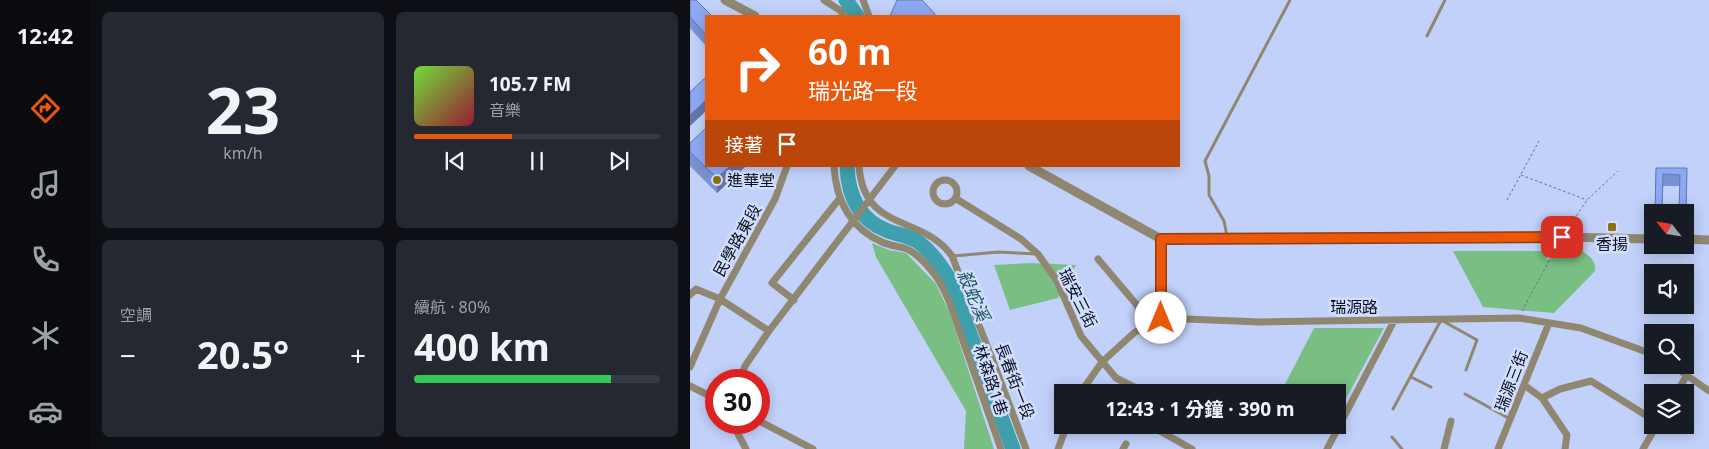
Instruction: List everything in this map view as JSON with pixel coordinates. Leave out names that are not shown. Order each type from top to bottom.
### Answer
[{"type":"street","points":[[725,0],[753,15]]},
{"type":"street","points":[[824,0],[841,11],[843,15]]},
{"type":"street","points":[[863,0],[869,15]]},
{"type":"street","name":"民學路東段","points":[[720,299],[771,207],[787,167]]},
{"type":"street","name":"林森路1巷","points":[[834,167],[840,198],[853,222],[882,242],[913,252],[924,262],[942,285],[1001,449]]},
{"type":"street","name":"長春街一段","points":[[859,167],[861,180],[870,201],[882,214],[911,226],[940,243],[952,256],[1026,449]]},
{"type":"street","points":[[745,369],[769,331],[894,167]]},
{"type":"street","points":[[1031,167],[1161,239],[1553,237],[1644,239]]},
{"type":"street","points":[[794,300],[772,283],[840,198]]},
{"type":"street","name":"瑞安三街","points":[[955,198],[1004,227],[1038,254],[1064,294],[1080,336],[1116,378],[1128,384]]},
{"type":"street","points":[[1087,384],[1102,362],[1135,332],[1161,318],[1161,239]]},
{"type":"street","points":[[1694,239],[1709,240]]},
{"type":"street","points":[[1098,259],[1152,323]]},
{"type":"street","name":"民學路東段","points":[[690,295],[696,289],[720,299],[769,331]]},
{"type":"street","points":[[690,367],[720,299]]},
{"type":"street","name":"瑞源路","points":[[1161,318],[1260,322],[1519,318],[1581,328],[1644,351]]},
{"type":"street","points":[[1327,449],[1394,321]]},
{"type":"street","name":"瑞源三街","points":[[1498,449],[1549,323]]},
{"type":"street","points":[[1682,384],[1688,375],[1709,391]]},
{"type":"street","points":[[1542,398],[1560,389],[1591,381],[1644,414]]},
{"type":"street","points":[[1524,385],[1542,398],[1568,435],[1565,449]]},
{"type":"street","points":[[690,386],[705,394]]},
{"type":"street","points":[[1444,449],[1451,421]]},
{"type":"street","points":[[770,427],[813,449]]},
{"type":"street","points":[[738,434],[746,449]]},
{"type":"street","points":[[1058,449],[1063,434]]},
{"type":"street","points":[[1165,434],[1192,449]]},
{"type":"street","points":[[1643,449],[1652,434]]},
{"type":"lane","points":[[1228,239],[1224,222],[1209,196],[1209,176],[1205,161],[1290,0]]},
{"type":"lane","points":[[1427,36],[1444,0]]},
{"type":"lane","points":[[952,256],[998,252],[1038,254]]},
{"type":"lane","points":[[1393,409],[1440,320],[1477,340],[1466,370]]},
{"type":"lane","points":[[1411,377],[1432,387]]},
{"type":"lane","points":[[1465,394],[1511,420]]},
{"type":"lane","points":[[1392,437],[1402,449]]},
{"type":"path","points":[[1507,200],[1539,141]]},
{"type":"path","points":[[1521,175],[1587,200]]},
{"type":"green space","points":[[872,243],[889,250],[906,253],[936,284],[950,314],[994,449],[964,449],[966,411],[876,257]]},
{"type":"green space","points":[[1453,251],[1550,251],[1546,260],[1582,251],[1592,259],[1595,264],[1595,271],[1554,313],[1483,307]]},
{"type":"green space","points":[[1031,263],[1076,265],[1058,298],[1010,310],[994,265]]},
{"type":"green space","points":[[1314,328],[1384,328],[1346,399],[1346,384],[1285,384]]},
{"type":"building","points":[[690,0],[696,0],[711,15],[705,15],[705,34],[690,17]]},
{"type":"building","points":[[897,0],[922,0],[935,14],[934,15],[890,15]]},
{"type":"building","points":[[705,78],[705,101],[690,115],[690,92]]},
{"type":"building","points":[[705,129],[705,166],[690,152],[690,143]]},
{"type":"building","points":[[706,167],[729,167],[717,178]]},
{"type":"building","points":[[1656,168],[1687,168],[1686,204],[1679,204],[1680,175],[1663,174],[1662,204],[1655,204]]},
{"type":"waterway","name":"殺蛇溪","points":[[846,0],[856,15]]},
{"type":"waterway","name":"殺蛇溪","points":[[847,167],[850,187],[862,213],[878,226],[917,241],[931,254],[950,280],[1013,449]]},
{"type":"place","name":"進華堂","points":[[717,180]]},
{"type":"place","name":"香揚","points":[[1612,227]]},
{"type":"route","points":[[1161,318],[1161,239],[1562,237]]}]
